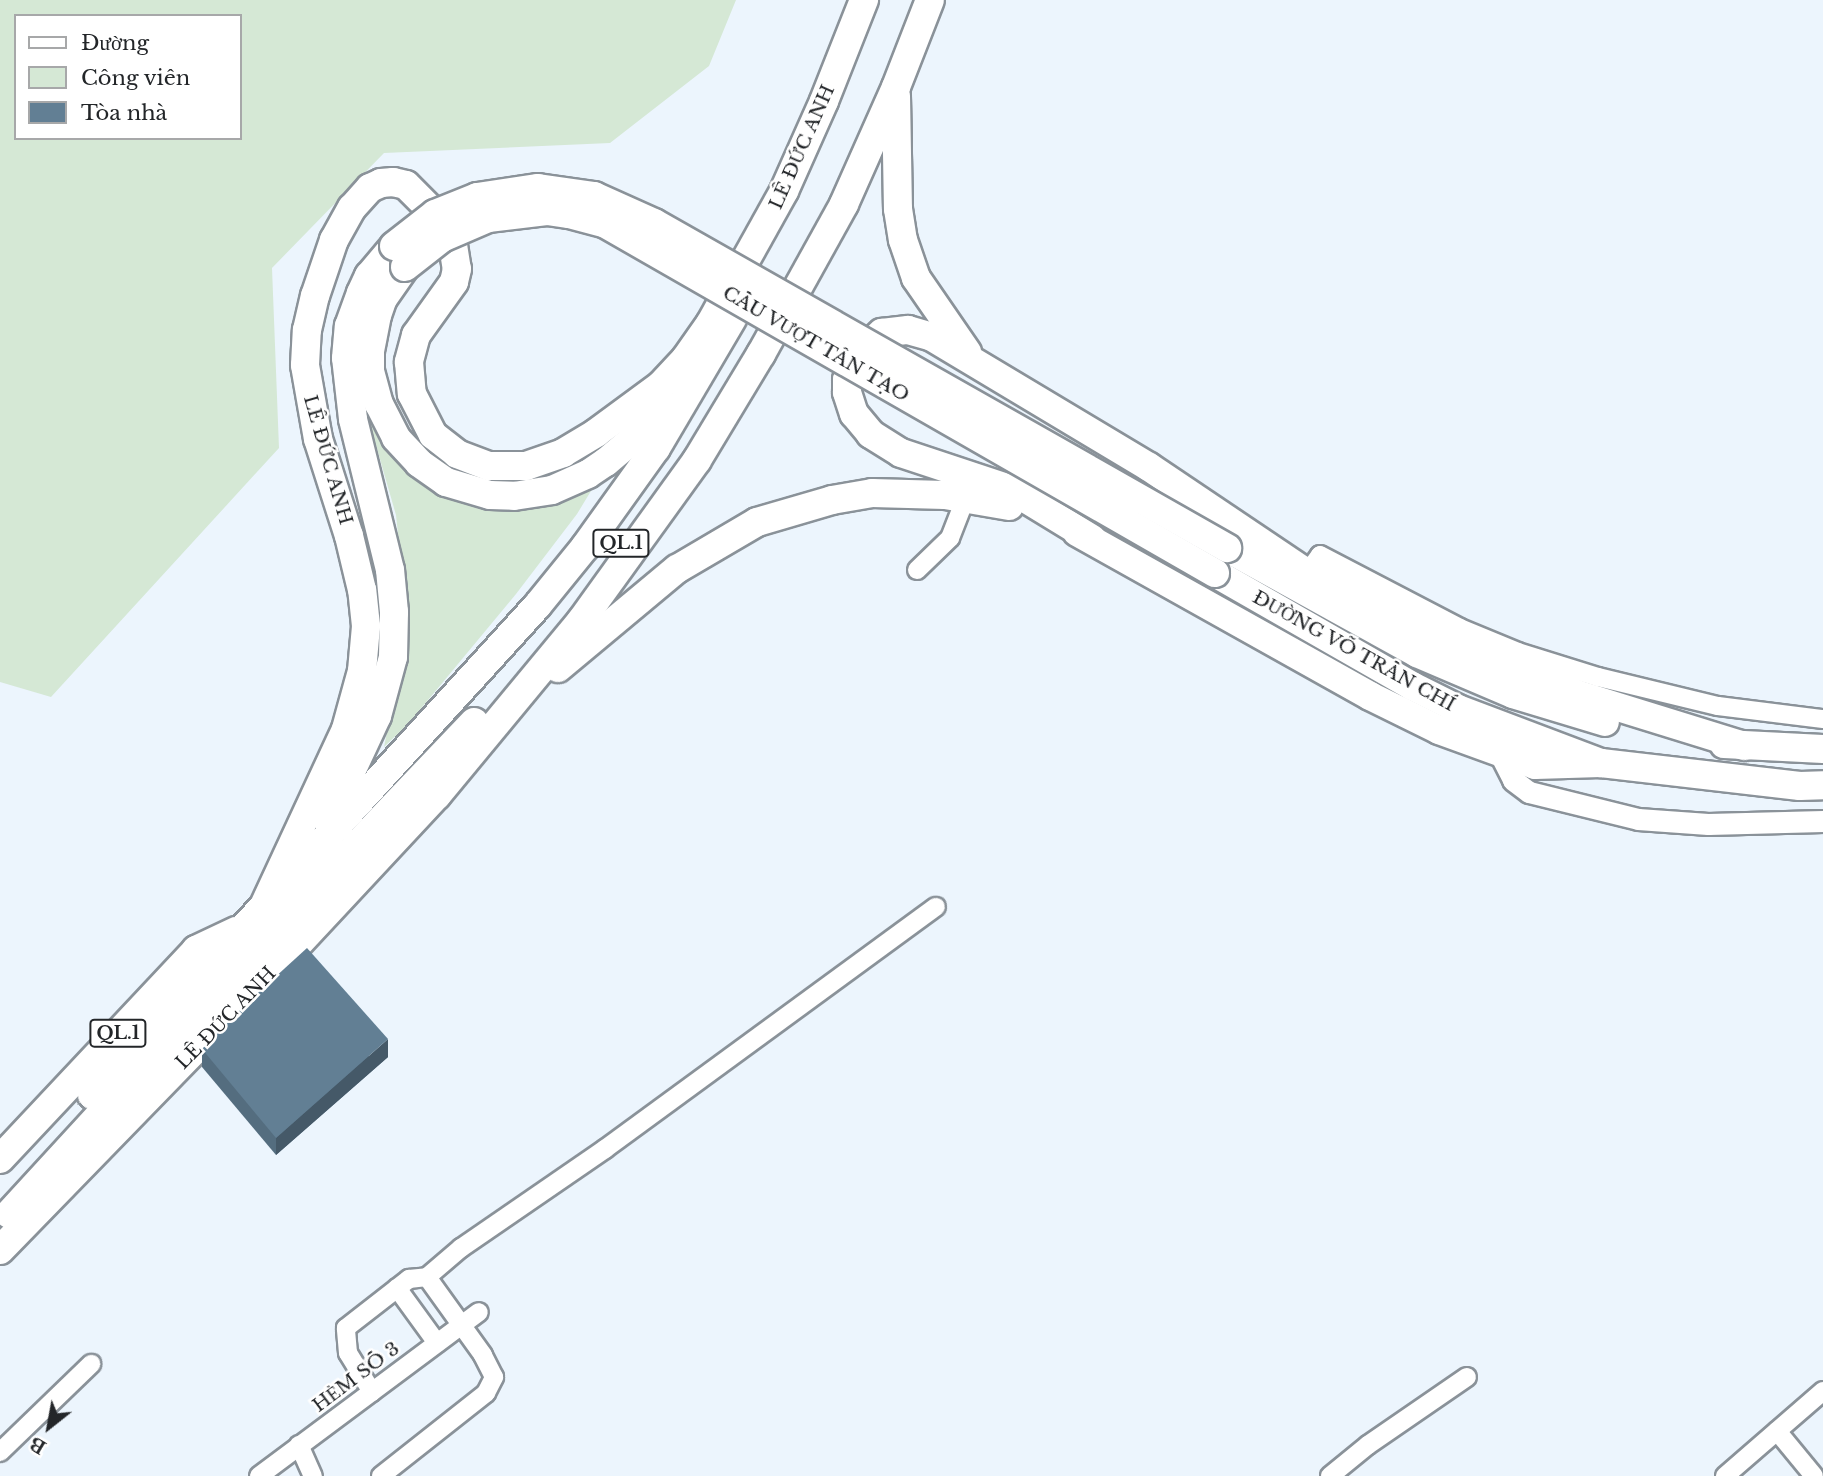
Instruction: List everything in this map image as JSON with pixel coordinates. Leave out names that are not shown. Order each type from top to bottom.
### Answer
[{"type":"highway","name":"LÊ ĐỨC ANH","points":[[200,995],[256,917],[312,851],[537,606],[620,500],[694,386],[771,250],[830,104],[864,0]]},
{"type":"highway","name":"LÊ ĐỨC ANH","points":[[0,1159],[196,950],[256,917],[346,729],[362,671],[366,626],[362,590],[311,411],[305,348],[310,315],[327,257],[352,208],[370,188],[393,181],[406,185],[420,196],[444,228],[456,256],[454,282],[423,323],[411,349],[412,394],[433,435],[457,454],[489,466],[526,466],[563,453],[647,396],[686,358],[725,300],[762,232],[830,104],[879,0]]},
{"type":"highway","name":"LÊ ĐỨC ANH","points":[[0,1250],[298,944],[437,795],[480,716],[616,551],[690,446],[828,192],[911,0]]},
{"type":"highway","name":"LÊ ĐỨC ANH","points":[[79,1124],[200,995],[523,691],[581,621],[697,460],[761,354],[844,204],[896,87],[930,0]]},
{"type":"highway","points":[[896,87],[898,209],[902,240],[916,278],[976,362]]},
{"type":"highway","name":"ĐƯỜNG VÕ TRẦN CHÍ","points":[[399,256],[435,214],[477,197],[538,188],[594,195],[654,223],[1227,548],[1418,653],[1513,694],[1616,725],[1674,737],[1744,746],[1823,749]]},
{"type":"highway","name":"CẦU VƯỢT TÂN TẠO","points":[[399,256],[498,216],[547,211],[606,224],[1215,573]]},
{"type":"highway","points":[[399,256],[372,333],[370,370],[374,386],[387,422],[406,451],[432,474],[460,487],[489,495],[514,496],[552,490],[572,482],[606,462],[694,386]]},
{"type":"highway","points":[[312,851],[368,739],[384,698],[393,657],[394,612],[390,570],[355,429],[346,358],[349,327],[369,276],[399,256]]},
{"type":"highway","points":[[1601,763],[1535,765],[1439,730],[1380,701],[1092,539],[1010,489],[921,460],[884,443],[860,423],[849,403],[847,380],[854,363],[872,339],[882,333],[908,330],[932,337],[1149,467],[1307,573],[1409,624],[1531,677],[1744,746]]},
{"type":"highway","points":[[460,487],[500,485],[525,479],[563,453]]},
{"type":"highway","points":[[480,716],[559,668],[677,569],[757,522],[792,510],[872,494],[938,494],[966,497],[1014,508],[1092,539]]},
{"type":"highway","name":"ĐƯỜNG VÕ TRẦN CHÍ","points":[[1215,573],[1412,687],[1458,709],[1601,763],[1800,786],[1823,785]]},
{"type":"highway","name":"QL.1","points":[[0,1195],[79,1124]]},
{"type":"highway","name":"QL.1","points":[[0,1223],[79,1124]]},
{"type":"street","points":[[916,570],[950,538],[966,497]]},
{"type":"street","points":[[1307,573],[1320,555],[1460,628],[1518,652],[1598,677],[1718,706],[1823,719]]},
{"type":"street","points":[[1500,754],[1513,780],[1529,792],[1638,819],[1707,824],[1823,821]]},
{"type":"street","points":[[372,1392],[348,1353],[346,1328],[409,1279],[427,1278],[461,1248],[605,1149],[936,907]]},
{"type":"street","points":[[381,1476],[486,1393],[494,1377],[483,1355],[427,1278]]},
{"type":"street","points":[[397,1288],[436,1343]]},
{"type":"street","name":"HẺM SỐ 3","points":[[260,1476],[479,1312]]},
{"type":"street","points":[[0,1452],[91,1364]]},
{"type":"street","points":[[1330,1476],[1349,1470],[1467,1377]]},
{"type":"street","points":[[1725,1476],[1823,1391]]},
{"type":"street","points":[[1777,1431],[1814,1476]]},
{"type":"street","points":[[299,1445],[313,1476]]},
{"type":"green space","points":[[0,0],[736,0],[709,66],[610,143],[384,153],[272,268],[279,448],[51,697],[0,682]]},
{"type":"green space","points":[[363,357],[366,380],[454,495],[496,509],[565,500],[594,486],[577,514],[516,594],[409,723],[384,747],[395,692],[406,664],[408,629],[396,515],[367,414]]},
{"type":"building","points":[[307,948],[388,1039],[276,1138],[202,1049]]}]
